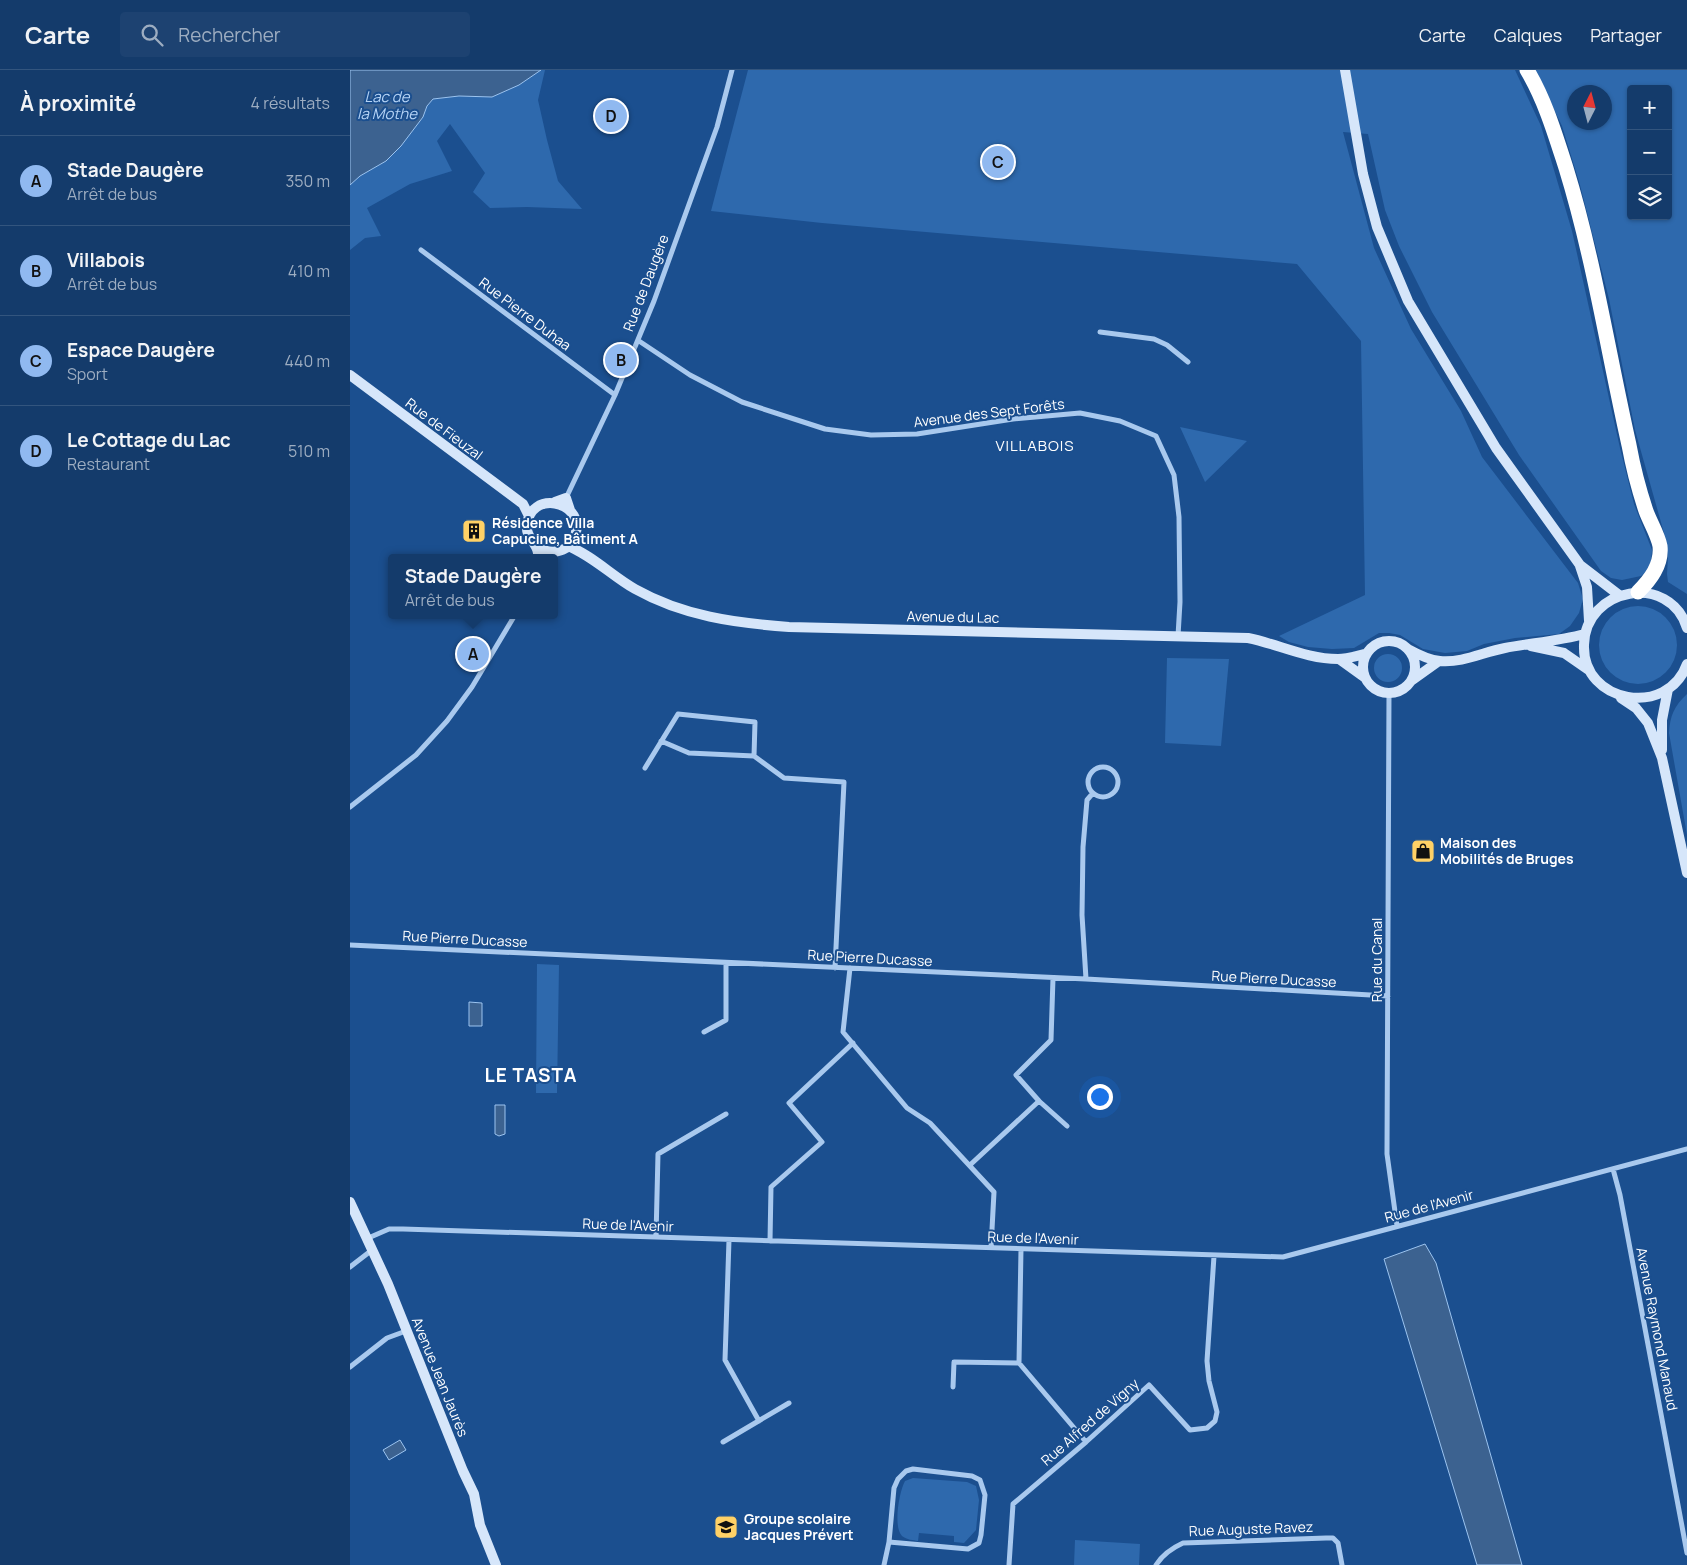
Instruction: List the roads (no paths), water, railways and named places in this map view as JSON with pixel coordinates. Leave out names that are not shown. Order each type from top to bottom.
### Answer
[{"type":"highway","points":[[1526,70],[1537,87],[1553,127],[1575,198],[1601,307],[1629,446],[1645,508],[1660,546],[1658,566],[1650,580],[1638,592]]},
{"type":"street","name":"Rue de Daugère","points":[[566,498],[639,341],[714,135],[732,70]]},
{"type":"street","points":[[1345,70],[1363,174],[1377,227],[1408,301],[1496,448],[1580,565],[1619,595]]},
{"type":"street","name":"Rue Pierre Duhaa","points":[[422,250],[615,395]]},
{"type":"street","points":[[1100,332],[1154,339],[1167,345],[1188,362]]},
{"type":"street","name":"Avenue des Sept Forêts","points":[[639,341],[690,375],[742,402],[825,429],[871,435],[917,434],[1013,419],[1080,413],[1120,422],[1156,436],[1174,475],[1179,517],[1180,602],[1178,636]]},
{"type":"street","name":"Rue de Fieuzal","points":[[350,375],[522,504],[529,516]]},
{"type":"street","points":[[546,554],[536,547],[529,538],[526,527],[529,516],[540,505],[566,498],[576,521],[576,535],[582,551]]},
{"type":"street","points":[[555,502],[570,510]]},
{"type":"street","points":[[522,504],[540,505]]},
{"type":"street","points":[[550,554],[568,546],[576,535]]},
{"type":"street","name":"Avenue du Lac","points":[[568,546],[582,551],[634,589],[666,605],[700,616],[739,623],[789,627],[1248,638],[1312,656],[1339,659],[1365,654]]},
{"type":"street","points":[[536,547],[538,554]]},
{"type":"street","points":[[1580,565],[1587,587],[1590,621]]},
{"type":"street","points":[[1591,672],[1585,653],[1585,634],[1597,610],[1619,595],[1638,592],[1652,594],[1666,601],[1677,610],[1687,628]]},
{"type":"street","points":[[350,807],[416,755],[447,720],[472,687],[513,619]]},
{"type":"street","points":[[1439,662],[1396,641],[1381,641],[1365,654],[1362,670],[1364,677],[1374,689],[1389,693],[1405,687],[1411,680],[1439,662],[1475,657],[1504,648],[1562,640],[1585,634]]},
{"type":"street","points":[[1528,645],[1564,653],[1591,672],[1605,688],[1636,708],[1648,723],[1662,758],[1687,873]]},
{"type":"street","points":[[1408,648],[1415,664],[1411,680]]},
{"type":"street","name":"Avenue du Lac","points":[[1339,659],[1364,677]]},
{"type":"street","points":[[1616,694],[1634,699],[1652,697],[1668,689],[1679,679],[1687,664]]},
{"type":"street","points":[[1662,758],[1662,720],[1668,689]]},
{"type":"street","name":"Rue du Canal","points":[[1389,693],[1387,1154],[1398,1226]]},
{"type":"street","points":[[645,768],[678,714],[755,722],[754,756]]},
{"type":"street","points":[[661,741],[690,753],[754,756],[784,778],[844,782],[835,968]]},
{"type":"street","points":[[1102,766],[1116,772],[1119,781],[1116,791],[1108,797],[1093,794],[1088,784],[1090,774],[1097,767],[1102,766]]},
{"type":"street","points":[[1086,979],[1082,915],[1083,847],[1087,800],[1093,794]]},
{"type":"street","name":"Rue Pierre Ducasse","points":[[350,945],[1086,979],[1388,996]]},
{"type":"street","points":[[704,1032],[726,1020],[726,963]]},
{"type":"street","points":[[850,968],[844,1032],[906,1108],[930,1123],[994,1192],[991,1248]]},
{"type":"street","points":[[1053,978],[1051,1040],[1016,1075],[1039,1101],[1067,1126]]},
{"type":"street","points":[[770,1241],[771,1187],[822,1142],[789,1103],[853,1043]]},
{"type":"street","points":[[970,1165],[1039,1101]]},
{"type":"street","points":[[656,1237],[658,1154],[726,1114]]},
{"type":"street","name":"Rue de l'Avenir","points":[[366,1239],[389,1230],[403,1229],[1283,1257],[1687,1149]]},
{"type":"street","name":"Avenue Raymond Manaud","points":[[1613,1168],[1620,1195],[1687,1553]]},
{"type":"street","name":"Avenue Jean Jaurès","points":[[350,1202],[388,1284],[474,1494],[480,1525],[496,1565]]},
{"type":"street","points":[[729,1240],[725,1360],[759,1421]]},
{"type":"street","points":[[1021,1249],[1019,1363],[1086,1442]]},
{"type":"street","points":[[350,1267],[372,1250]]},
{"type":"street","name":"Rue Alfred de Vigny","points":[[1009,1565],[1013,1504],[1086,1442],[1148,1385],[1190,1430],[1207,1428],[1214,1421],[1217,1412],[1209,1381],[1207,1361],[1214,1256]]},
{"type":"street","points":[[350,1367],[387,1338],[406,1331]]},
{"type":"street","points":[[953,1388],[954,1362],[1019,1363]]},
{"type":"street","points":[[723,1442],[789,1403]]},
{"type":"street","points":[[884,1565],[889,1542],[894,1488],[898,1479],[906,1471],[925,1469],[972,1476],[980,1480],[985,1495],[979,1543],[968,1549],[889,1542]]},
{"type":"street","name":"Rue Auguste Ravez","points":[[1156,1565],[1160,1558],[1172,1548],[1183,1543],[1326,1538],[1333,1538],[1338,1543],[1342,1565]]},
{"type":"water","name":"Lac de la Mothe","points":[[350,70],[541,70],[519,85],[492,97],[459,96],[433,99],[427,106],[423,117],[401,146],[386,161],[360,176],[350,185]]},
{"type":"water","points":[[469,1002],[482,1003],[482,1026],[469,1026]]},
{"type":"water","points":[[495,1105],[505,1105],[505,1134],[499,1136],[495,1134]]},
{"type":"water","points":[[1425,1244],[1436,1263],[1522,1565],[1477,1565],[1384,1259]]},
{"type":"water","points":[[400,1440],[406,1450],[389,1460],[383,1450]]},
{"type":"place","name":"Le Cottage du Lac","points":[[611,116]]},
{"type":"place","name":"Espace Daugère","points":[[998,162]]},
{"type":"place","name":"Villabois","points":[[621,360]]},
{"type":"place","name":"Résidence Villa Capucine, Bâtiment A","points":[[474,531]]},
{"type":"place","name":"Stade Daugère","points":[[473,654]]},
{"type":"place","name":"Maison des Mobilités de Bruges","points":[[1423,851]]},
{"type":"place","name":"Groupe scolaire Jacques Prévert","points":[[726,1527]]},
{"type":"district","name":"VILLABOIS","points":[[1035,446]]},
{"type":"district","name":"LE TASTA","points":[[531,1075]]}]
